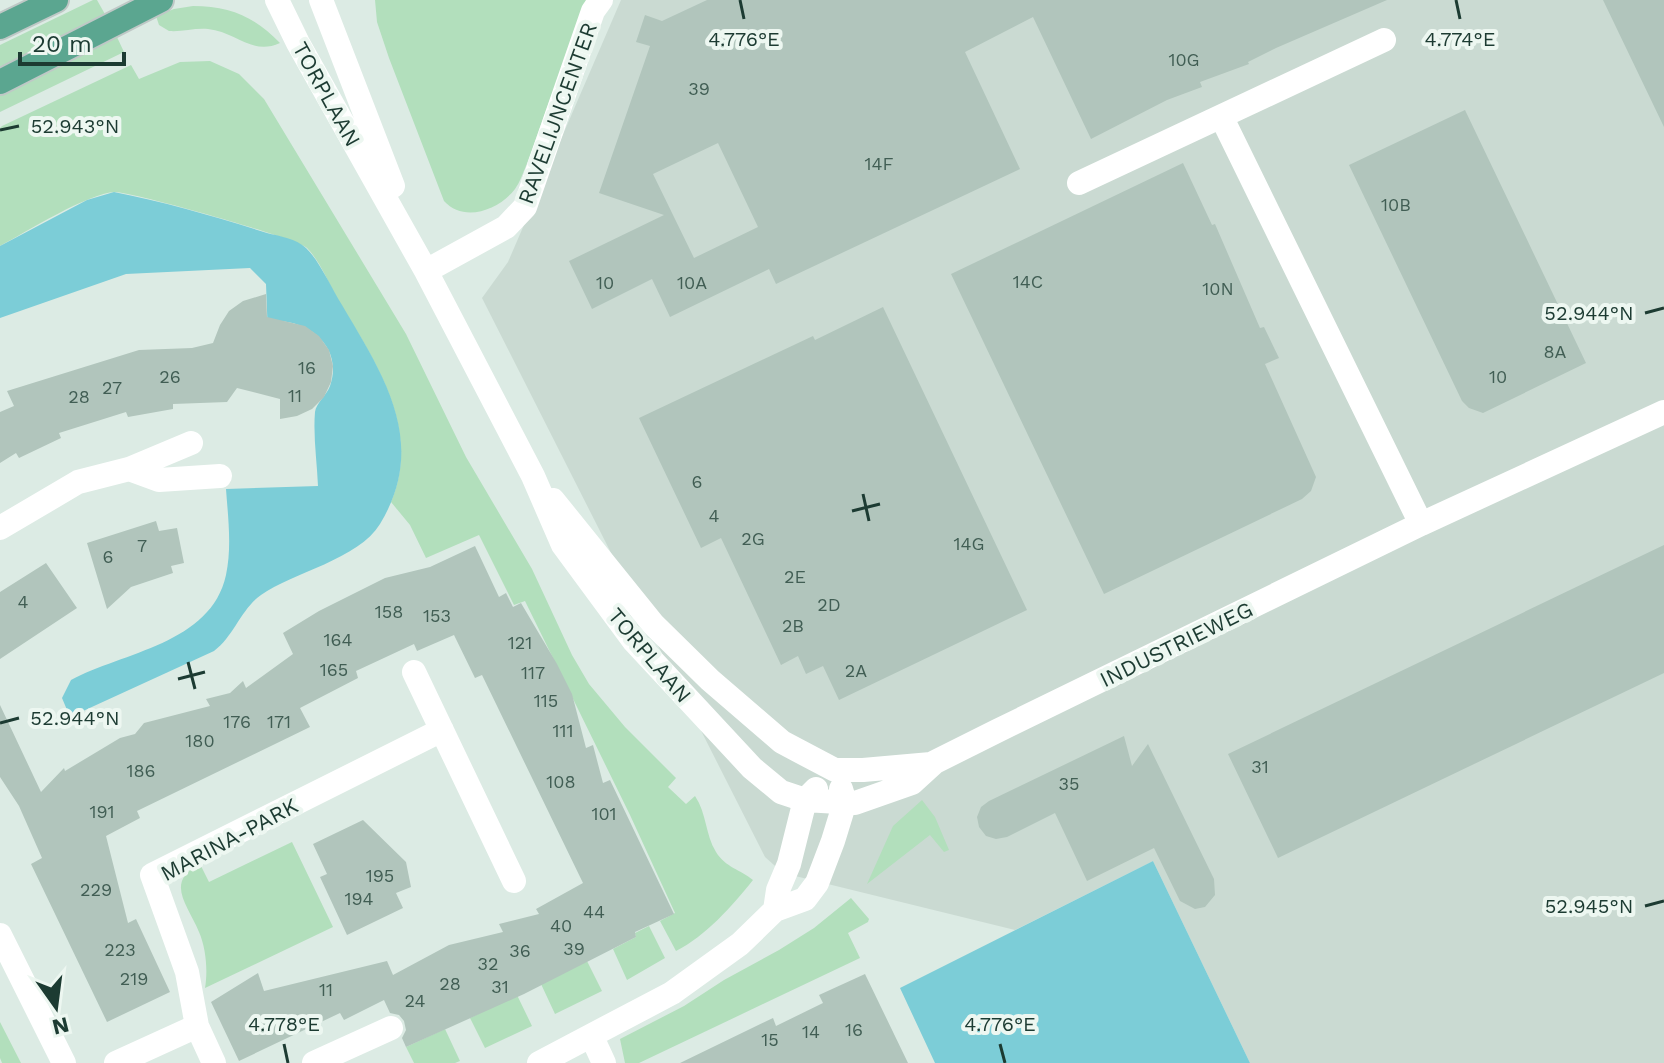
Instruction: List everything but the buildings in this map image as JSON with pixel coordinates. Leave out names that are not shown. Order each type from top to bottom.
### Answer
[{"type":"main road","points":[[0,27],[56,0]]},
{"type":"main road","points":[[0,82],[161,0]]},
{"type":"street","name":"TORPLAAN","points":[[277,0],[426,271],[533,476],[563,545],[633,640],[752,768],[781,792],[805,800]]},
{"type":"street","name":"TORPLAAN","points":[[321,0],[426,271]]},
{"type":"street","name":"RAVELIJNCENTER","points":[[426,271],[506,227],[525,207],[593,11],[601,0]]},
{"type":"street","points":[[1079,183],[1384,40]]},
{"type":"street","points":[[1222,118],[1421,524]]},
{"type":"street","name":"INDUSTRIEWEG","points":[[805,800],[855,803],[912,783],[931,764],[1421,524],[1664,412]]},
{"type":"street","points":[[0,528],[78,482],[129,469],[191,443]]},
{"type":"street","points":[[129,469],[159,480],[220,476]]},
{"type":"street","name":"TORPLAAN","points":[[533,476],[653,624],[710,680],[782,742],[835,770]]},
{"type":"street","points":[[414,672],[514,881]]},
{"type":"street","name":"MARINA-PARK","points":[[214,1063],[197,1026],[187,972],[152,875],[442,730]]},
{"type":"street","name":"INDUSTRIEWEG","points":[[835,770],[931,764]]},
{"type":"street","points":[[539,1063],[672,993],[740,944],[775,910],[805,899],[817,883],[845,802],[835,770],[805,800],[775,910]]},
{"type":"street","points":[[0,935],[64,1063]]},
{"type":"street","points":[[116,1063],[197,1026]]},
{"type":"street","points":[[314,1063],[391,1028]]},
{"type":"street","points":[[592,1037],[604,1063]]},
{"type":"shaded area","points":[[621,0],[1664,0],[1664,1063],[1250,1063],[1153,861],[1015,930],[783,873],[765,857],[482,298],[508,262]]},
{"type":"green space","points":[[97,0],[106,16],[0,67],[0,45]]},
{"type":"green space","points":[[375,0],[586,0],[523,175],[515,189],[500,203],[471,212],[452,208],[444,201],[389,58],[377,22]]},
{"type":"green space","points":[[193,6],[219,8],[241,15],[261,26],[280,43],[261,47],[218,31],[169,31],[159,25],[156,16]]},
{"type":"green space","points":[[116,35],[124,52],[0,112],[0,93]]},
{"type":"green space","points":[[210,61],[239,74],[264,99],[406,334],[466,457],[532,569],[589,684],[625,727],[676,778],[668,787],[686,804],[695,796],[712,845],[720,857],[753,880],[708,929],[676,951],[660,921],[675,913],[525,601],[514,605],[479,535],[426,558],[410,525],[391,502],[399,475],[401,448],[398,422],[390,396],[312,253],[275,235],[214,216],[115,192],[74,206],[0,246],[2,126],[131,65],[139,79],[180,62]]},
{"type":"green space","points":[[922,800],[935,817],[949,850],[944,852],[930,835],[867,884],[893,826]]},
{"type":"green space","points":[[292,842],[333,927],[205,988],[205,952],[182,895],[183,878],[200,864],[209,882]]},
{"type":"green space","points":[[851,898],[869,919],[848,933],[860,958],[639,1063],[625,1063],[620,1039],[684,1006],[779,950],[814,928]]},
{"type":"green space","points":[[649,926],[665,958],[627,980],[613,949]]},
{"type":"green space","points":[[587,961],[602,991],[555,1014],[541,984]]},
{"type":"green space","points":[[517,995],[532,1026],[485,1048],[470,1018]]},
{"type":"green space","points":[[0,1022],[21,1063],[2,1063]]},
{"type":"green space","points":[[445,1029],[460,1061],[414,1063],[406,1047]]},
{"type":"water","points":[[114,192],[288,238],[306,248],[325,275],[385,384],[401,438],[401,466],[394,494],[380,524],[357,547],[261,595],[214,651],[70,717],[62,698],[71,680],[184,631],[203,617],[217,598],[226,575],[229,554],[226,489],[318,486],[315,412],[329,389],[333,373],[328,349],[313,332],[302,326],[278,321],[268,337],[266,284],[250,268],[126,274],[0,318],[0,246],[87,200]]},
{"type":"water","points":[[1153,861],[1250,1063],[935,1063],[900,988]]}]
